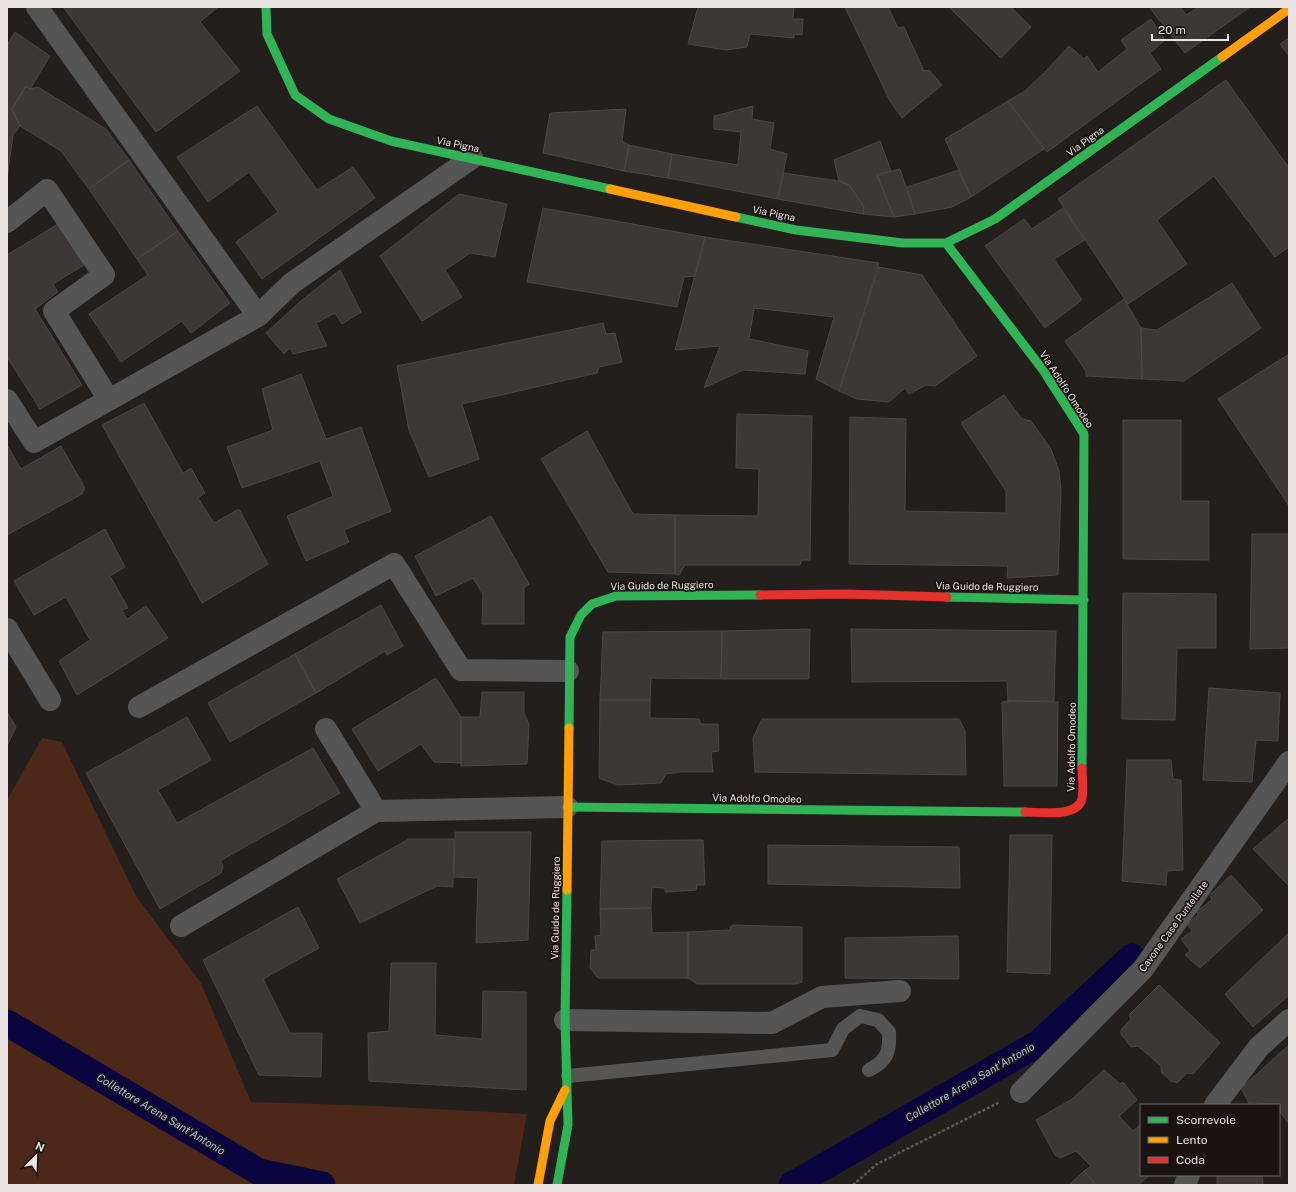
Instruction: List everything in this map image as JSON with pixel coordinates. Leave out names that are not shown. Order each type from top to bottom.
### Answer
[{"type":"street","points":[[37,7],[258,316]]},
{"type":"street","name":"Via Pigna","points":[[266,7],[268,34],[295,95],[329,119],[391,141],[796,230],[903,243],[946,243],[995,219],[1289,9]]},
{"type":"street","points":[[7,400],[34,442],[258,316],[292,284],[472,158]]},
{"type":"street","points":[[7,222],[47,190],[104,275],[54,311],[109,400]]},
{"type":"street","name":"Via Adolfo Omodeo","points":[[567,807],[1052,812],[1074,810],[1079,807],[1082,799],[1084,434],[1042,370],[946,243]]},
{"type":"street","points":[[139,707],[394,564],[461,670],[568,671]]},
{"type":"street","name":"Via Guido de Ruggiero","points":[[557,1185],[568,1125],[565,1020],[568,671],[570,637],[573,624],[591,604],[604,598],[844,594],[1084,600]]},
{"type":"street","points":[[7,629],[50,700]]},
{"type":"street","points":[[326,729],[376,811]]},
{"type":"street","name":"Cavone Case Puntellate","points":[[1021,1092],[1143,970],[1289,762]]},
{"type":"street","points":[[181,926],[376,811],[567,807]]},
{"type":"street","points":[[565,1020],[772,1023],[822,996],[900,991]]},
{"type":"street","points":[[1216,1104],[1260,1047],[1289,1020]]},
{"type":"street","name":"Via Guido de Ruggiero","points":[[538,1185],[550,1121],[567,1083]]},
{"type":"lane","points":[[567,1083],[832,1050],[843,1029],[860,1016],[878,1020],[889,1032],[890,1048],[880,1064],[869,1070]]},
{"type":"path","points":[[854,1185],[877,1164],[1021,1092]]},
{"type":"shaded area","points":[[42,738],[62,742],[136,896],[201,983],[251,1102],[377,1106],[527,1114],[514,1185],[7,1185],[7,800]]},
{"type":"building","points":[[63,7],[218,7],[200,22],[240,71],[156,132]]},
{"type":"building","points":[[698,7],[794,7],[793,19],[803,19],[802,35],[794,34],[794,38],[750,34],[747,47],[726,50],[688,44]]},
{"type":"building","points":[[845,7],[888,7],[898,28],[904,27],[924,71],[929,70],[942,85],[902,118],[890,101]]},
{"type":"building","points":[[949,7],[1011,7],[1031,27],[1001,58]]},
{"type":"building","points":[[1149,7],[1180,7],[1186,15],[1199,7],[1250,7],[1185,53]]},
{"type":"building","points":[[1151,19],[1165,40],[1150,53],[1161,69],[1047,152],[1008,101],[1025,91],[1069,46],[1084,59],[1087,56],[1098,72],[1127,49],[1121,40]]},
{"type":"building","points":[[15,32],[50,56],[30,89],[26,86],[12,109],[20,126],[13,135],[7,179],[7,45]]},
{"type":"building","points":[[1289,38],[1289,56],[1280,44]]},
{"type":"building","points":[[1226,80],[1289,168],[1289,247],[1275,257],[1214,176],[1157,220],[1187,264],[1128,304],[1058,199]]},
{"type":"building","points":[[26,86],[30,89],[38,87],[106,129],[129,160],[89,189],[61,151],[20,126],[12,109]]},
{"type":"building","points":[[1008,101],[1044,149],[971,197],[945,139]]},
{"type":"building","points":[[257,106],[317,190],[353,167],[375,198],[262,279],[236,242],[278,212],[249,172],[208,202],[177,157]]},
{"type":"building","points":[[753,106],[752,119],[774,123],[770,149],[787,154],[778,199],[668,178],[672,154],[738,165],[741,132],[714,129],[714,116]]},
{"type":"building","points":[[626,109],[622,141],[629,145],[624,171],[543,153],[550,113]]},
{"type":"building","points":[[880,141],[891,171],[877,175],[894,217],[863,214],[864,207],[849,185],[839,181],[834,160]]},
{"type":"building","points":[[629,145],[672,154],[668,178],[624,171]]},
{"type":"building","points":[[129,160],[178,231],[137,259],[89,189]]},
{"type":"building","points":[[900,169],[915,214],[894,217],[877,175]]},
{"type":"building","points":[[959,170],[971,197],[952,207],[915,214],[907,187]]},
{"type":"building","points":[[783,173],[839,181],[849,185],[864,207],[863,214],[778,199]]},
{"type":"building","points":[[459,194],[507,204],[495,257],[470,253],[445,270],[462,297],[422,321],[380,256]]},
{"type":"building","points":[[543,208],[705,237],[695,276],[684,277],[677,307],[527,282]]},
{"type":"building","points":[[1063,208],[1085,240],[1054,259],[1082,300],[1045,328],[985,246],[1024,219],[1032,229]]},
{"type":"building","points":[[58,224],[84,265],[53,284],[58,292],[35,309],[82,385],[40,409],[7,357],[7,255]]},
{"type":"building","points":[[178,231],[230,303],[191,333],[182,321],[121,362],[89,314],[148,275],[137,259]]},
{"type":"building","points":[[705,237],[879,263],[839,391],[816,379],[834,317],[754,308],[749,339],[808,351],[805,374],[743,370],[704,388],[720,346],[675,350]]},
{"type":"building","points":[[879,267],[922,275],[977,356],[935,386],[926,385],[909,394],[905,388],[889,402],[857,399],[839,391]]},
{"type":"building","points":[[340,270],[361,312],[342,324],[335,313],[316,323],[327,346],[293,354],[290,348],[284,354],[266,333],[302,300]]},
{"type":"building","points":[[1232,283],[1261,328],[1184,381],[1142,379],[1141,328],[1157,330]]},
{"type":"building","points":[[1124,299],[1141,328],[1142,379],[1086,376],[1086,371],[1065,341]]},
{"type":"building","points":[[603,323],[606,334],[615,333],[622,362],[599,367],[597,373],[462,404],[479,459],[429,477],[409,430],[397,366]]},
{"type":"building","points":[[1289,354],[1289,506],[1218,399]]},
{"type":"building","points":[[301,374],[326,439],[361,427],[391,511],[344,530],[349,542],[306,561],[287,516],[333,496],[320,461],[242,488],[227,447],[273,430],[262,389]]},
{"type":"building","points":[[1004,395],[1022,419],[1031,421],[1051,449],[1059,471],[1061,491],[1058,575],[1007,578],[1008,566],[849,564],[850,417],[906,419],[905,511],[1006,513],[1006,491],[961,423]]},
{"type":"building","points":[[144,403],[183,473],[191,468],[205,493],[198,498],[214,523],[239,509],[268,564],[202,603],[102,425]]},
{"type":"building","points":[[737,414],[812,416],[810,560],[802,560],[800,565],[685,565],[679,575],[675,574],[675,515],[758,516],[759,469],[736,468]]},
{"type":"building","points":[[1123,420],[1181,420],[1181,501],[1209,501],[1209,560],[1123,559]]},
{"type":"building","points":[[587,431],[633,514],[675,515],[675,574],[608,572],[541,459]]},
{"type":"building","points":[[7,445],[21,469],[61,446],[85,488],[82,494],[7,535]]},
{"type":"building","points":[[491,516],[529,584],[524,588],[524,624],[482,624],[483,594],[473,578],[436,596],[415,556]]},
{"type":"building","points":[[105,529],[125,567],[110,576],[128,608],[122,610],[127,619],[146,606],[168,638],[77,695],[59,661],[90,640],[66,597],[34,615],[14,581]]},
{"type":"building","points":[[1252,534],[1289,534],[1289,648],[1250,649]]},
{"type":"building","points":[[1123,593],[1216,594],[1216,648],[1177,648],[1175,720],[1122,719]]},
{"type":"building","points":[[381,605],[403,646],[387,655],[385,651],[316,693],[295,654]]},
{"type":"building","points":[[810,629],[809,679],[721,679],[722,631]]},
{"type":"building","points":[[851,629],[1056,631],[1054,701],[1008,701],[1007,681],[852,682]]},
{"type":"building","points":[[722,631],[721,679],[651,678],[650,700],[600,700],[603,632]]},
{"type":"building","points":[[295,654],[316,693],[230,742],[208,703]]},
{"type":"building","points":[[436,678],[461,717],[461,763],[434,762],[421,744],[378,771],[352,729]]},
{"type":"building","points":[[1209,688],[1280,693],[1278,741],[1256,740],[1252,782],[1203,780]]},
{"type":"building","points":[[482,692],[524,692],[524,713],[529,724],[527,764],[461,766],[461,717],[480,717]]},
{"type":"building","points":[[600,700],[650,700],[650,718],[699,719],[701,724],[718,724],[719,751],[711,752],[713,772],[680,772],[666,774],[661,783],[618,785],[599,778]]},
{"type":"building","points":[[1002,702],[1058,702],[1057,786],[1004,786]]},
{"type":"building","points":[[7,712],[16,727],[7,746]]},
{"type":"building","points":[[187,717],[211,760],[158,790],[177,823],[313,748],[340,793],[220,861],[223,866],[221,873],[160,909],[86,773]]},
{"type":"building","points":[[762,719],[959,719],[965,731],[966,775],[755,772],[753,738]]},
{"type":"building","points":[[1127,760],[1171,760],[1173,779],[1181,780],[1183,870],[1167,871],[1166,885],[1122,881]]},
{"type":"building","points":[[1289,818],[1289,884],[1288,885],[1253,849]]},
{"type":"building","points":[[455,832],[531,832],[528,940],[476,943],[478,878],[454,877]]},
{"type":"building","points":[[1010,835],[1052,835],[1050,974],[1007,972]]},
{"type":"building","points":[[409,839],[454,839],[453,887],[437,886],[360,923],[337,879]]},
{"type":"building","points":[[703,840],[705,885],[697,885],[696,890],[665,892],[665,888],[652,887],[651,908],[600,909],[602,841]]},
{"type":"building","points":[[768,845],[959,847],[960,888],[768,884]]},
{"type":"building","points":[[1231,875],[1263,910],[1200,968],[1185,955],[1190,951],[1181,939],[1192,931],[1187,924],[1198,915],[1197,911],[1212,900],[1210,895]]},
{"type":"building","points":[[298,907],[319,948],[263,979],[290,1033],[322,1033],[321,1077],[259,1075],[203,960]]},
{"type":"building","points":[[651,908],[652,933],[688,932],[688,978],[598,978],[590,968],[591,950],[596,950],[595,936],[601,935],[600,909]]},
{"type":"building","points":[[732,925],[802,927],[802,982],[796,984],[697,984],[688,978],[688,932],[729,930]]},
{"type":"building","points":[[1289,933],[1289,995],[1253,1027],[1225,994]]},
{"type":"building","points":[[958,936],[959,979],[845,978],[845,938]]},
{"type":"building","points":[[391,963],[436,963],[435,1035],[482,1039],[483,991],[526,992],[526,1090],[369,1081],[368,1033],[389,1031]]},
{"type":"building","points":[[1159,985],[1220,1043],[1193,1074],[1187,1073],[1177,1083],[1171,1081],[1161,1072],[1161,1066],[1138,1046],[1131,1047],[1121,1034],[1121,1030],[1131,1019],[1129,1015]]},
{"type":"building","points":[[1289,1045],[1289,1124],[1280,1114],[1280,1104],[1258,1104],[1257,1102],[1249,1103],[1241,1088]]},
{"type":"building","points":[[1104,1070],[1120,1084],[1123,1082],[1137,1100],[1119,1116],[1133,1131],[1140,1125],[1140,1176],[1149,1176],[1138,1185],[1096,1185],[1084,1171],[1091,1166],[1076,1151],[1060,1158],[1055,1155],[1036,1120],[1072,1099]]},
{"type":"building","points":[[1084,1171],[1096,1185],[1069,1185]]},
{"type":"building","points":[[1217,1176],[1262,1176],[1263,1185],[1217,1185]]},
{"type":"waterway","name":"Collettore Arena Sant'Antonio","points":[[792,1185],[1039,1043],[1132,957]]},
{"type":"waterway","name":"Collettore Arena Sant'Antonio","points":[[7,1023],[259,1172],[322,1185]]},
{"type":"traffic: fast","points":[[266,7],[267,34],[295,95],[329,119],[391,141],[610,189]]},
{"type":"traffic: fast","points":[[736,217],[796,230],[903,243],[946,243],[995,219],[1222,57]]},
{"type":"traffic: fast","points":[[946,243],[1043,370],[1084,434],[1082,768]]},
{"type":"traffic: fast","points":[[569,728],[570,637],[581,615],[592,604],[616,596],[760,595]]},
{"type":"traffic: fast","points":[[947,597],[1084,600]]},
{"type":"traffic: fast","points":[[567,807],[1025,812]]},
{"type":"traffic: fast","points":[[557,1185],[568,1125],[565,1020],[567,890]]},
{"type":"traffic: slow","points":[[1222,57],[1289,9]]},
{"type":"traffic: slow","points":[[610,189],[736,217]]},
{"type":"traffic: slow","points":[[567,890],[569,728]]},
{"type":"traffic: slow","points":[[538,1185],[550,1121],[565,1090]]},
{"type":"traffic: jam","points":[[760,595],[844,594],[947,597]]},
{"type":"traffic: jam","points":[[1025,812],[1057,813],[1073,809],[1079,805],[1083,795],[1082,768]]}]
